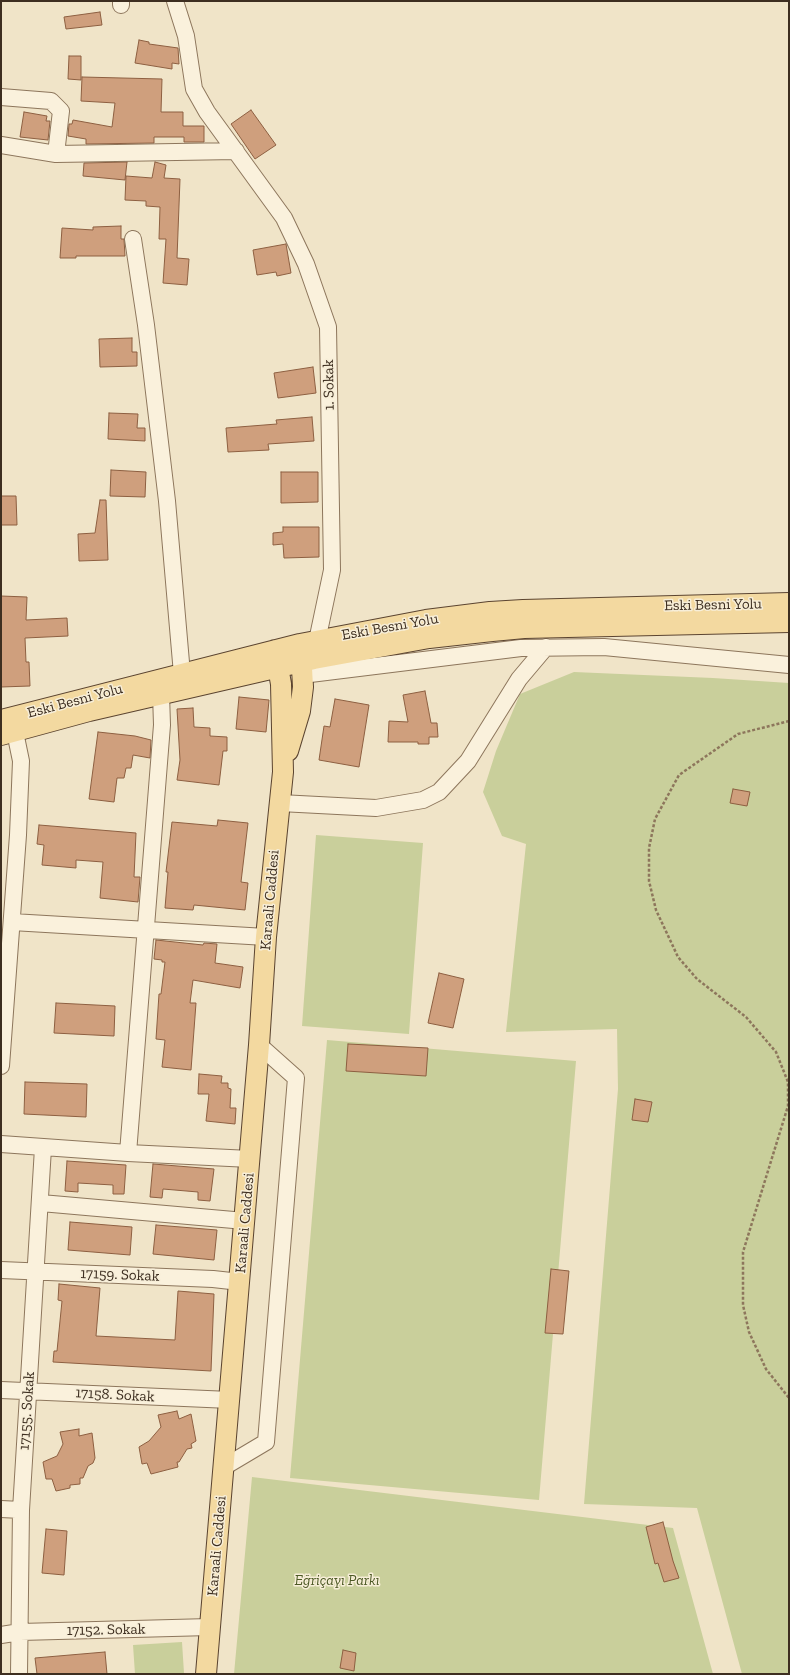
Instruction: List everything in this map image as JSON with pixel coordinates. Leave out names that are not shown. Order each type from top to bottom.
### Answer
[{"type":"main road","name":"Eski Besni Yolu","points":[[305,656],[426,620],[490,612],[549,609],[789,603]]},
{"type":"main road","name":"Eski Besni Yolu","points":[[6,729],[182,674],[276,659],[429,638],[492,630],[555,627],[789,622]]},
{"type":"main road","points":[[282,772],[300,711],[305,656]]},
{"type":"main road","name":"Eski Besni Yolu","points":[[6,729],[161,694],[276,659]]},
{"type":"main road","points":[[276,659],[281,684],[282,772]]},
{"type":"main road","name":"Karaali Caddesi","points":[[206,1674],[260,1045],[266,937],[282,772]]},
{"type":"street","name":"1. Sokak","points":[[175,1],[186,36],[194,89],[207,112],[284,218],[306,264],[328,327],[332,570],[305,656]]},
{"type":"street","points":[[1,97],[51,101],[61,111],[56,154]]},
{"type":"street","points":[[1,145],[56,154],[236,151]]},
{"type":"street","points":[[133,240],[146,325],[167,501],[182,674]]},
{"type":"street","points":[[305,656],[604,646],[789,665]]},
{"type":"street","points":[[280,803],[376,808],[423,800],[439,792],[468,761],[519,678],[546,647]]},
{"type":"street","points":[[128,1153],[162,725],[161,694]]},
{"type":"street","points":[[1,1066],[12,922],[21,761],[6,729]]},
{"type":"street","points":[[12,922],[266,937]]},
{"type":"street","points":[[224,1467],[266,1442],[267,1434],[296,1078],[260,1045]]},
{"type":"street","points":[[1,1144],[43,1148],[250,1159]]},
{"type":"street","name":"17155. Sokak","points":[[19,1674],[21,1510],[41,1202],[43,1148]]},
{"type":"street","points":[[41,1202],[245,1221]]},
{"type":"street","name":"17159. Sokak","points":[[1,1270],[213,1279],[240,1282]]},
{"type":"street","name":"17158. Sokak","points":[[1,1390],[230,1400]]},
{"type":"street","points":[[1,1509],[21,1510]]},
{"type":"street","name":"17152. Sokak","points":[[1,1635],[20,1632],[210,1627]]},
{"type":"path","points":[[789,721],[738,734],[679,776],[655,819],[649,854],[649,881],[656,910],[678,958],[697,978],[746,1017],[776,1052],[788,1082],[788,1106],[743,1252],[743,1305],[749,1332],[766,1369],[789,1398]]},
{"type":"green space","points":[[574,672],[789,683],[789,1674],[742,1674],[697,1508],[584,1504],[618,1089],[617,1029],[506,1032],[526,844],[502,836],[483,792],[496,751],[520,694]]},
{"type":"green space","points":[[316,835],[423,843],[409,1034],[302,1026]]},
{"type":"green space","points":[[327,1040],[576,1061],[539,1500],[290,1478]]},
{"type":"green space","name":"Eğriçayı Parkı","points":[[252,1477],[673,1528],[713,1674],[234,1674]]},
{"type":"green space","points":[[182,1642],[184,1673],[135,1674],[133,1645]]},
{"type":"building","points":[[100,12],[102,25],[66,29],[64,17]]},
{"type":"building","points":[[139,40],[149,42],[149,44],[178,48],[179,64],[172,63],[172,69],[135,63]]},
{"type":"building","points":[[69,56],[81,56],[81,80],[68,79]]},
{"type":"building","points":[[82,77],[162,79],[161,112],[183,112],[183,126],[204,126],[204,142],[184,142],[184,137],[154,137],[154,143],[86,144],[86,139],[68,136],[69,124],[72,124],[73,120],[112,127],[115,103],[81,101]]},
{"type":"building","points":[[251,110],[276,145],[255,159],[231,124]]},
{"type":"building","points":[[24,112],[47,116],[46,121],[50,121],[48,140],[20,137]]},
{"type":"building","points":[[127,162],[125,180],[83,176],[84,163]]},
{"type":"building","points":[[155,162],[166,165],[164,178],[180,179],[177,258],[189,259],[187,285],[163,283],[166,239],[159,239],[160,207],[146,206],[146,201],[125,200],[126,176],[152,178]]},
{"type":"building","points":[[121,226],[121,239],[124,239],[125,256],[76,256],[76,258],[60,258],[62,228],[93,230],[93,227]]},
{"type":"building","points":[[286,244],[291,273],[277,276],[276,272],[257,275],[253,250]]},
{"type":"building","points":[[132,338],[132,352],[137,352],[137,366],[100,367],[99,339]]},
{"type":"building","points":[[313,367],[316,393],[278,398],[274,373]]},
{"type":"building","points":[[109,413],[138,414],[137,428],[145,428],[145,441],[108,439]]},
{"type":"building","points":[[312,417],[314,441],[268,444],[269,450],[228,452],[226,428],[277,424],[276,420]]},
{"type":"building","points":[[111,470],[146,472],[145,497],[110,496]]},
{"type":"building","points":[[281,472],[318,472],[318,502],[281,503]]},
{"type":"building","points":[[1,496],[16,496],[17,525],[1,525]]},
{"type":"building","points":[[100,500],[106,500],[108,560],[79,561],[78,534],[95,533]]},
{"type":"building","points":[[283,527],[319,527],[319,557],[284,558],[283,544],[273,545],[273,533],[283,532]]},
{"type":"building","points":[[1,596],[27,597],[26,620],[67,618],[68,636],[25,638],[26,662],[29,662],[30,686],[1,687]]},
{"type":"building","points":[[425,691],[431,723],[437,723],[438,737],[429,737],[429,744],[418,744],[418,742],[388,742],[389,721],[408,722],[403,695]]},
{"type":"building","points":[[239,697],[269,700],[266,732],[236,729]]},
{"type":"building","points":[[335,699],[369,705],[359,767],[319,760],[324,726],[330,727]]},
{"type":"building","points":[[193,708],[194,727],[210,728],[210,736],[227,737],[227,751],[223,751],[219,785],[177,780],[180,760],[177,709]]},
{"type":"building","points":[[98,732],[135,736],[151,740],[150,758],[133,755],[131,768],[126,768],[124,778],[117,778],[114,802],[89,799]]},
{"type":"building","points":[[733,789],[750,792],[747,806],[730,803]]},
{"type":"building","points":[[218,820],[248,823],[241,882],[248,883],[245,910],[194,905],[193,910],[165,908],[168,872],[166,872],[172,822],[217,826]]},
{"type":"building","points":[[39,825],[136,833],[134,877],[140,877],[138,902],[100,898],[103,862],[76,860],[76,868],[42,865],[44,845],[37,844]]},
{"type":"building","points":[[156,940],[203,945],[204,943],[217,944],[215,963],[243,967],[240,988],[193,980],[190,1003],[196,1003],[191,1070],[162,1067],[165,1040],[156,1039],[159,994],[161,994],[165,962],[154,959]]},
{"type":"building","points":[[439,973],[464,979],[453,1028],[428,1023]]},
{"type":"building","points":[[56,1003],[115,1006],[114,1036],[54,1033]]},
{"type":"building","points":[[348,1044],[428,1048],[426,1076],[346,1071]]},
{"type":"building","points":[[199,1074],[222,1076],[221,1083],[228,1083],[228,1088],[231,1089],[230,1108],[236,1108],[235,1124],[206,1121],[209,1094],[198,1094]]},
{"type":"building","points":[[25,1082],[87,1084],[86,1117],[24,1114]]},
{"type":"building","points":[[635,1099],[652,1102],[648,1122],[632,1120]]},
{"type":"building","points":[[67,1161],[126,1165],[124,1194],[113,1194],[113,1185],[78,1183],[78,1192],[65,1191]]},
{"type":"building","points":[[153,1164],[214,1169],[210,1201],[198,1200],[198,1192],[163,1189],[162,1198],[150,1197]]},
{"type":"building","points":[[70,1222],[132,1227],[130,1255],[68,1250]]},
{"type":"building","points":[[156,1225],[217,1230],[214,1260],[153,1254]]},
{"type":"building","points":[[551,1269],[569,1271],[563,1334],[545,1333]]},
{"type":"building","points":[[59,1284],[100,1288],[96,1336],[175,1340],[178,1291],[214,1294],[211,1371],[53,1362],[54,1351],[57,1351],[62,1301],[58,1300]]},
{"type":"building","points":[[177,1411],[179,1419],[191,1414],[196,1441],[191,1444],[192,1448],[187,1449],[179,1462],[177,1462],[178,1467],[151,1474],[147,1463],[142,1464],[139,1447],[149,1441],[161,1427],[158,1415]]},
{"type":"building","points":[[79,1429],[79,1436],[92,1433],[95,1458],[93,1463],[88,1466],[83,1478],[80,1478],[80,1484],[70,1485],[70,1488],[56,1491],[52,1479],[46,1479],[43,1462],[57,1456],[63,1444],[60,1432]]},
{"type":"building","points":[[663,1522],[679,1578],[664,1582],[658,1563],[655,1564],[646,1527]]},
{"type":"building","points":[[46,1529],[67,1531],[64,1575],[42,1573]]},
{"type":"building","points":[[343,1650],[356,1653],[354,1671],[340,1668]]},
{"type":"building","points":[[105,1652],[107,1674],[37,1674],[35,1658]]}]
